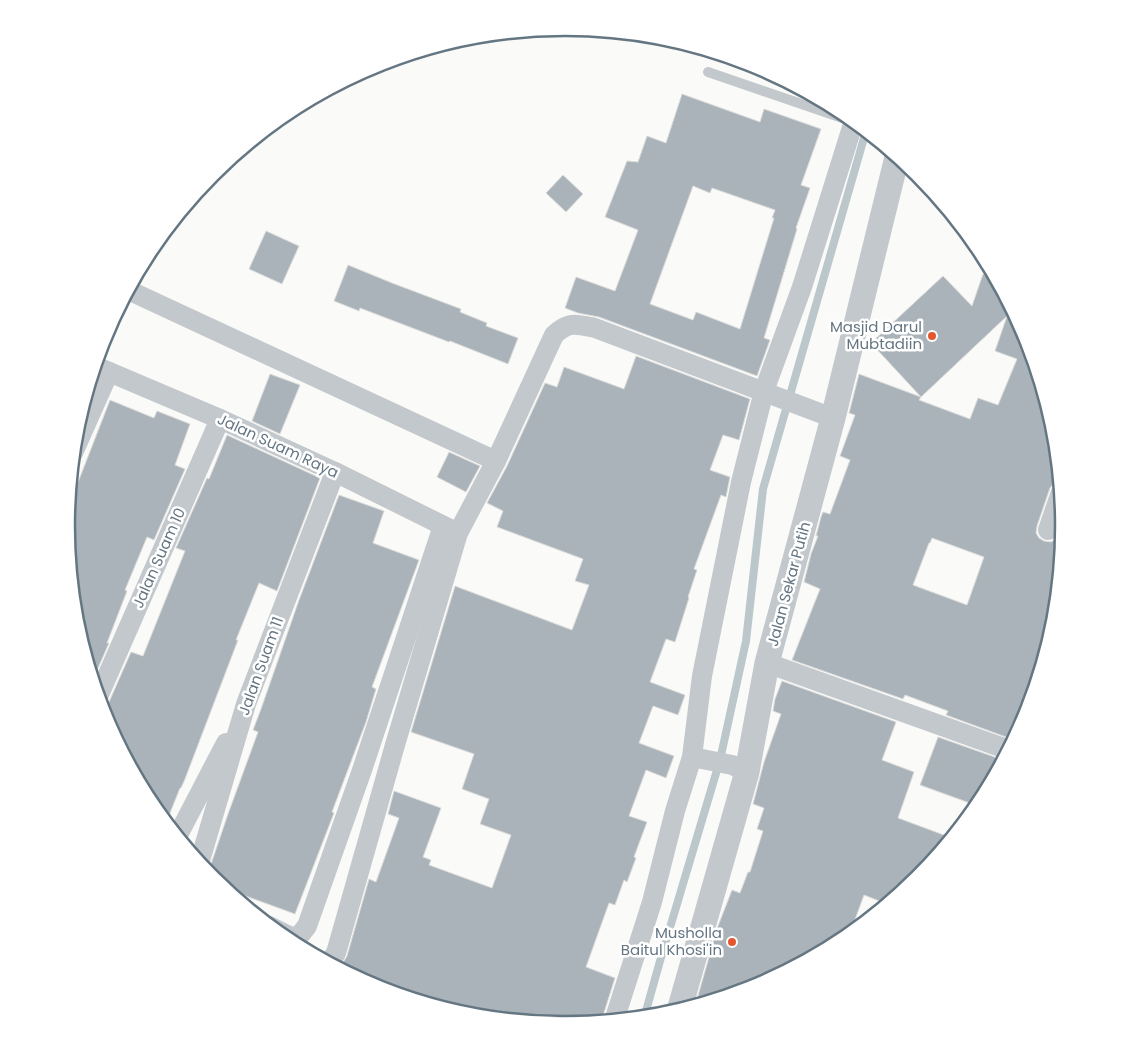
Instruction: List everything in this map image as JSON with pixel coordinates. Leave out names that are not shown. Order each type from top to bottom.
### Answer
[{"type":"street","points":[[616,1014],[652,902],[675,811],[699,758],[704,666],[741,482],[767,393],[852,130]]},
{"type":"street","name":"Jalan Sekar Putih","points":[[681,1002],[739,768],[833,418],[895,164]]},
{"type":"street","points":[[134,293],[496,461]]},
{"type":"street","points":[[296,936],[300,935],[308,926],[362,770],[451,529],[496,461],[554,335],[563,327],[577,324],[595,328],[833,418]]},
{"type":"street","points":[[90,402],[102,369]]},
{"type":"street","name":"Jalan Suam Raya","points":[[102,369],[220,419],[335,472],[451,529]]},
{"type":"street","name":"Jalan Suam 10","points":[[102,687],[220,419]]},
{"type":"street","name":"Jalan Suam 11","points":[[201,856],[246,704],[335,472]]},
{"type":"street","points":[[1048,530],[1055,511]]},
{"type":"street","points":[[333,958],[336,953],[395,745],[451,529]]},
{"type":"street","points":[[768,664],[1003,748]]},
{"type":"street","points":[[180,830],[246,704]]},
{"type":"street","points":[[699,758],[739,768]]},
{"type":"lane","points":[[708,72],[827,113]]},
{"type":"building","points":[[682,94],[760,122],[764,109],[821,129],[801,185],[810,188],[796,228],[764,338],[770,340],[757,376],[599,317],[578,313],[565,308],[576,277],[615,291],[638,230],[605,217],[627,161],[638,162],[647,136],[666,143]],"holes":[[[693,186],[710,193],[712,188],[775,210],[740,329],[696,312],[693,320],[650,304]]]},
{"type":"building","points":[[563,175],[583,194],[566,212],[546,193]]},
{"type":"building","points":[[266,231],[299,246],[282,284],[249,269]]},
{"type":"building","points":[[348,265],[461,309],[460,312],[487,323],[486,326],[518,338],[508,364],[360,308],[359,311],[334,301]]},
{"type":"building","points":[[983,274],[986,275],[1005,310],[1018,339],[1039,400],[1046,431],[1053,484],[1050,488],[1036,533],[1044,541],[1051,542],[1055,540],[1051,590],[1046,622],[1029,684],[1007,738],[946,715],[948,711],[905,695],[903,699],[792,660],[820,589],[804,582],[818,536],[816,536],[821,517],[823,512],[830,514],[850,460],[840,456],[855,415],[849,413],[859,374],[921,397],[871,343],[943,276],[972,306]],"holes":[[[1007,316],[995,351],[1017,359],[998,405],[978,398],[970,419],[919,400]],[[932,538],[984,557],[967,605],[913,585]]]},
{"type":"building","points":[[636,356],[750,399],[739,440],[723,435],[710,470],[730,477],[726,497],[721,495],[694,569],[697,570],[675,642],[666,639],[650,682],[685,695],[678,715],[653,706],[639,743],[674,756],[666,778],[646,770],[629,816],[647,822],[627,882],[624,880],[615,905],[609,903],[586,967],[615,978],[603,1015],[565,1017],[501,1013],[438,1000],[407,991],[343,963],[347,956],[369,879],[376,882],[399,818],[388,814],[394,791],[441,808],[423,857],[431,860],[429,865],[492,888],[511,835],[480,824],[489,799],[462,789],[474,754],[411,732],[455,586],[572,630],[589,585],[575,581],[583,559],[497,527],[503,511],[487,503],[507,466],[545,383],[557,387],[564,367],[624,389]]},
{"type":"building","points":[[270,374],[300,385],[280,434],[252,421]]},
{"type":"building","points":[[110,400],[154,418],[157,411],[190,424],[175,465],[185,469],[154,540],[147,537],[125,590],[127,591],[107,643],[109,643],[97,671],[84,622],[79,590],[75,526],[77,485]]},
{"type":"building","points":[[227,435],[320,478],[277,591],[259,583],[185,779],[169,815],[140,772],[108,703],[131,652],[143,656],[185,551],[176,548],[207,478],[209,479]]},
{"type":"building","points":[[449,452],[480,466],[466,492],[437,477]]},
{"type":"building","points":[[339,495],[384,511],[373,543],[419,560],[372,687],[376,689],[366,722],[332,812],[334,813],[295,914],[241,894],[211,865],[258,732],[253,730]]},
{"type":"building","points":[[782,681],[896,722],[882,760],[914,772],[898,818],[946,836],[912,873],[880,901],[864,895],[854,921],[837,934],[782,966],[723,991],[697,999],[718,926],[732,890],[740,893],[748,872],[750,872],[763,831],[757,829],[764,808],[753,804],[764,762],[781,714],[773,711],[775,699]]},
{"type":"building","points":[[938,737],[997,758],[970,803],[920,785]]},
{"type":"waterway","points":[[646,1010],[720,760],[746,641],[763,489],[864,139]]},
{"type":"place","name":"Masjid Darul Mubtadiin","points":[[932,336]]},
{"type":"place","name":"Musholla Baitul Khosi'in","points":[[732,942]]}]
